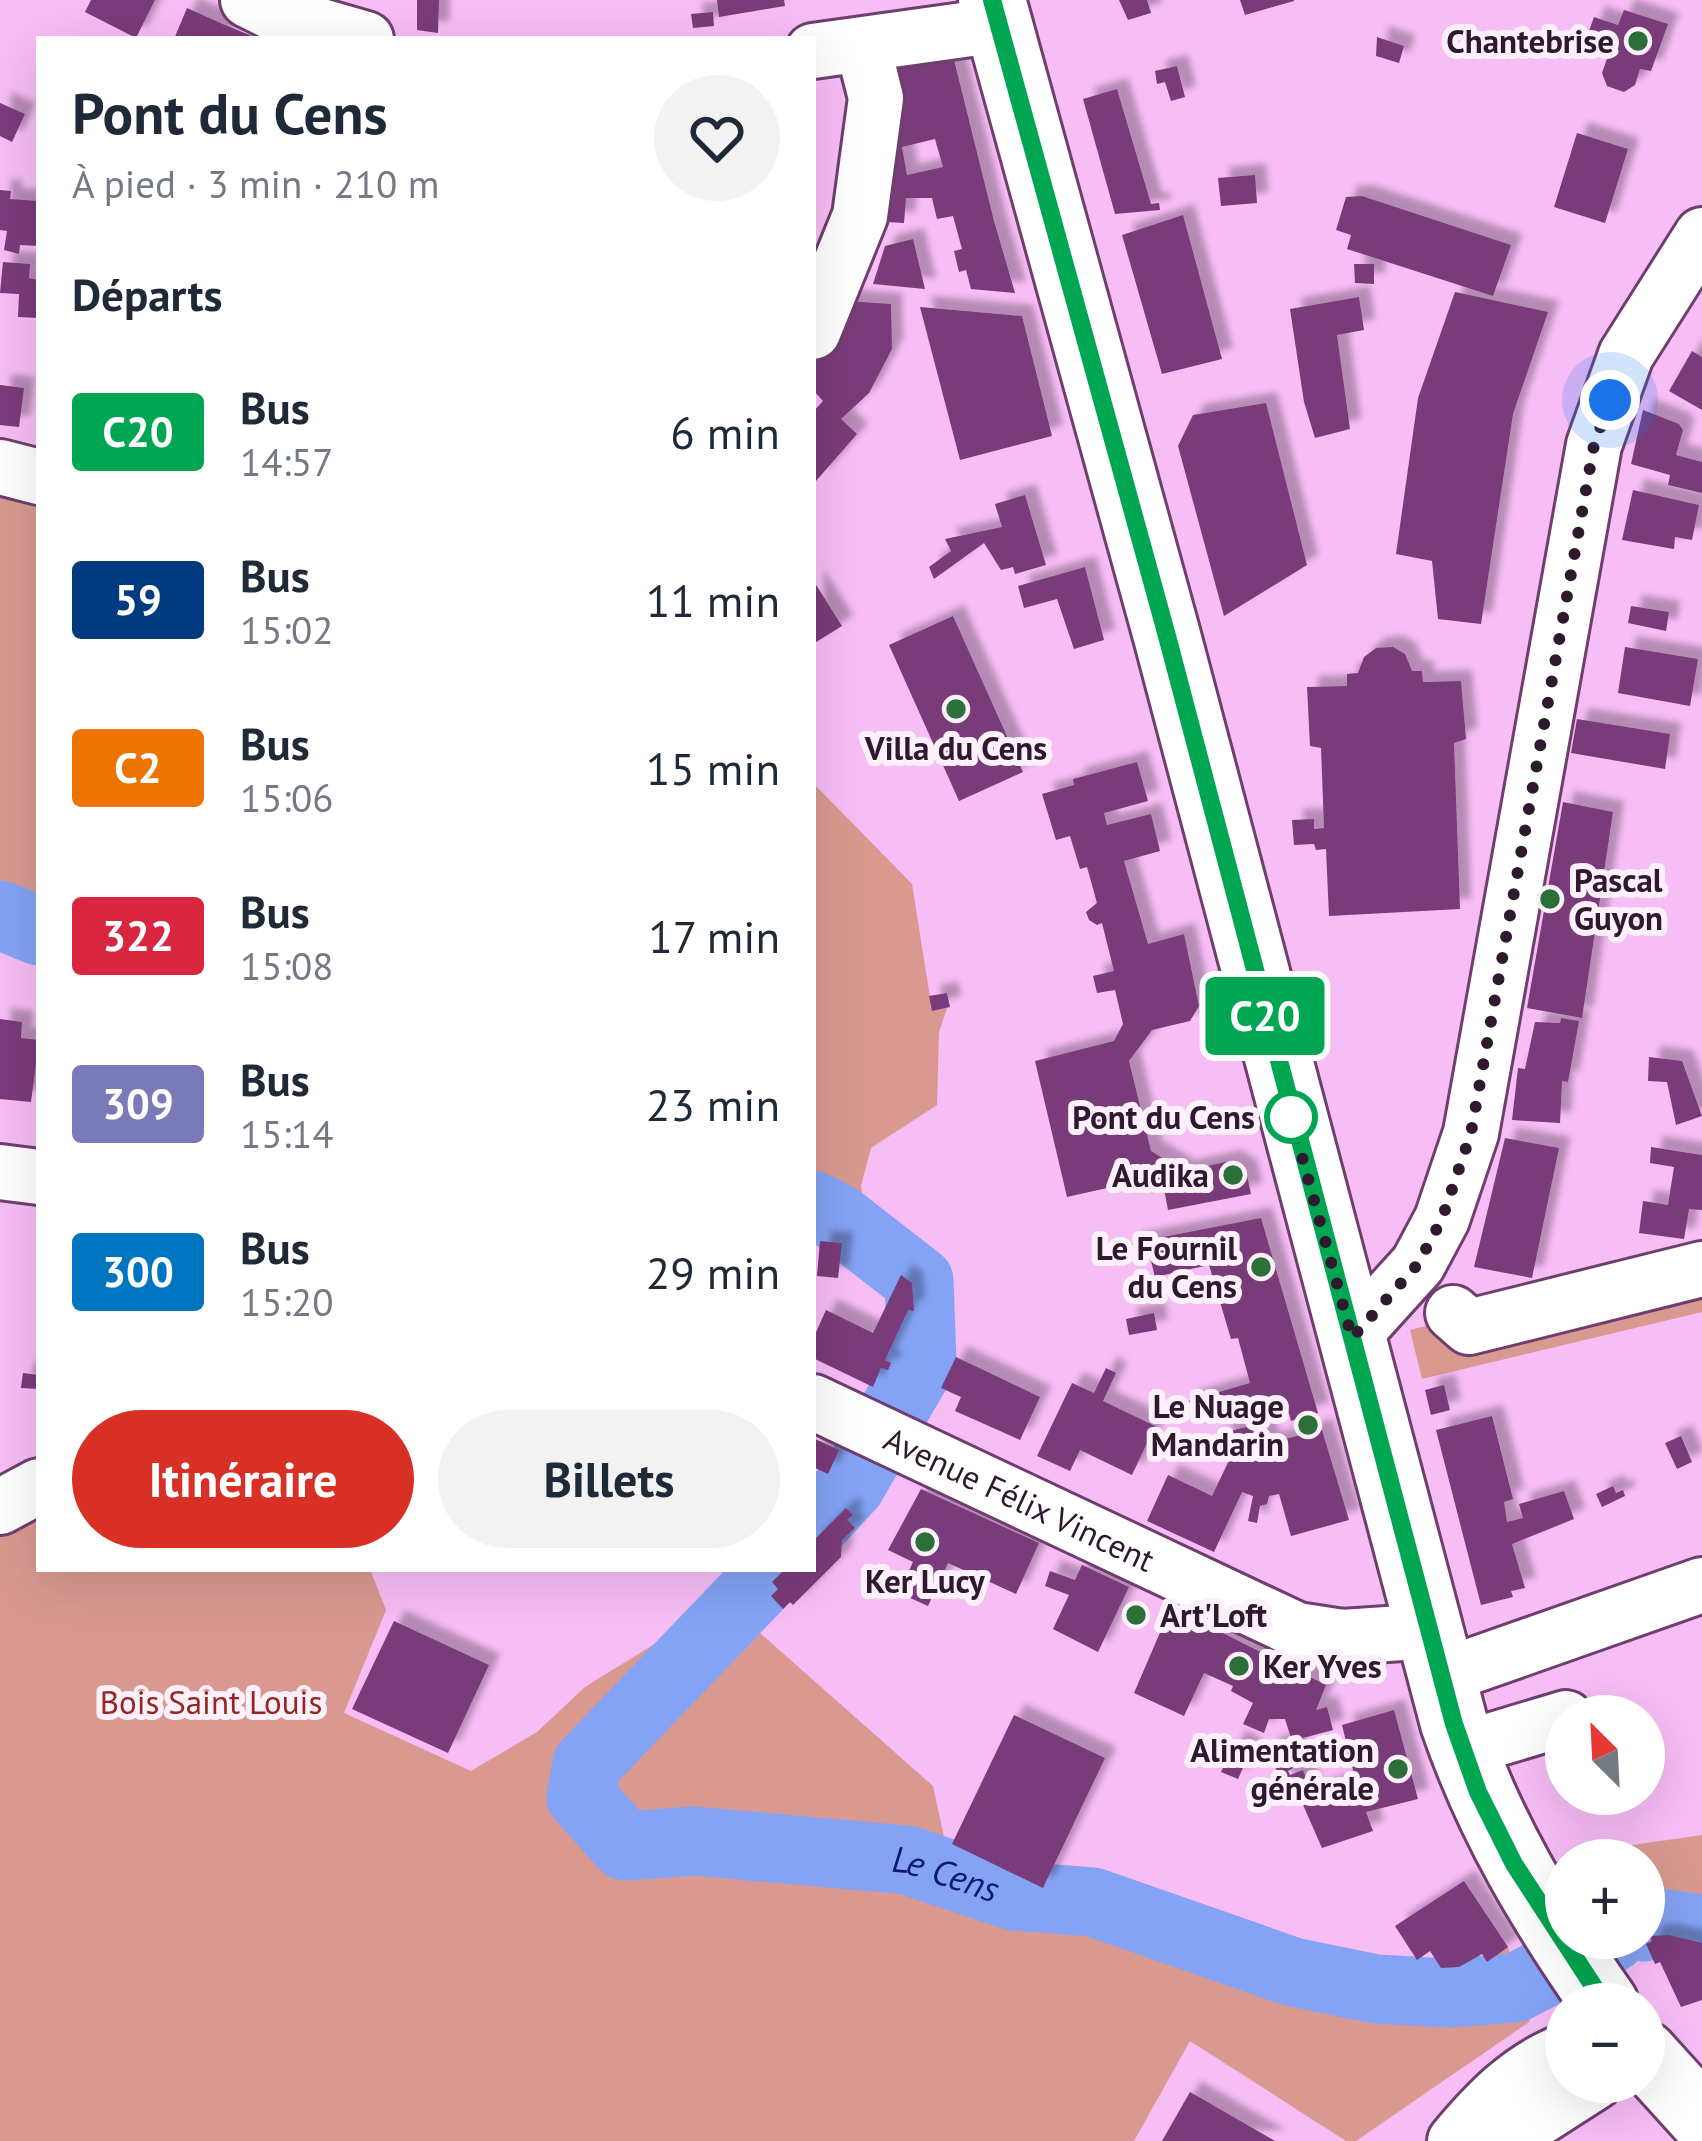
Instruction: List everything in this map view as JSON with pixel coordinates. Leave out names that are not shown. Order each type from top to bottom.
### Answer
[{"type":"main road","points":[[996,12],[1463,1749],[1478,1792],[1550,1923],[1576,1983]]},
{"type":"main road","points":[[1665,2077],[1702,2118]]},
{"type":"street","points":[[248,0],[272,12],[356,36]]},
{"type":"street","points":[[816,325],[860,216],[876,98],[838,48],[996,12]]},
{"type":"street","points":[[1352,1338],[1418,1264],[1442,1219],[1471,1133],[1594,445],[1626,356],[1702,235]]},
{"type":"street","points":[[0,467],[36,476]]},
{"type":"street","points":[[0,1172],[36,1177]]},
{"type":"street","points":[[1453,1313],[1468,1327],[1702,1269]]},
{"type":"street","name":"Avenue Félix Vincent","points":[[816,1403],[1297,1630],[1437,1653],[1702,1585]]},
{"type":"street","points":[[1463,1749],[1545,1724]]},
{"type":"street","points":[[1455,2141],[1499,2093],[1545,2058]]},
{"type":"street","points":[[1503,2141],[1562,2103]]},
{"type":"green space","points":[[0,497],[36,503],[36,916],[0,900]]},
{"type":"green space","points":[[816,786],[912,884],[932,1010],[947,1008],[939,1032],[937,1105],[871,1148],[861,1186],[864,1204],[845,1205],[816,1190]]},
{"type":"green space","points":[[1702,1257],[1702,1312],[1422,1379],[1410,1330]]},
{"type":"green space","name":"Bois Saint Louis","points":[[36,1513],[36,1572],[371,1572],[386,1610],[344,1713],[471,1771],[537,1732],[585,1687],[724,1601],[933,1786],[948,1855],[1044,1890],[1128,1894],[1160,1901],[1290,1960],[1345,1958],[1423,1979],[1508,1947],[1531,2010],[1529,2022],[1356,2141],[1346,2141],[1190,2041],[1134,2141],[0,2141],[0,1536]]},
{"type":"green space","points":[[1702,1835],[1702,1940],[1665,1931],[1665,1840]]},
{"type":"building","points":[[91,0],[155,0],[137,36],[85,12]]},
{"type":"building","points":[[417,0],[439,0],[438,33],[417,30]]},
{"type":"building","points":[[717,0],[784,0],[785,6],[719,17]]},
{"type":"building","points":[[1119,0],[1147,0],[1151,13],[1128,20]]},
{"type":"building","points":[[1240,0],[1294,0],[1294,1],[1245,15]]},
{"type":"building","points":[[187,8],[252,36],[175,36]]},
{"type":"building","name":"Chantebrise","points":[[1624,10],[1668,24],[1651,71],[1640,69],[1635,85],[1624,92],[1607,86],[1602,73],[1608,56],[1583,48],[1594,17],[1618,25]]},
{"type":"building","points":[[713,12],[714,26],[693,28],[691,14]]},
{"type":"building","points":[[1377,37],[1404,46],[1399,63],[1376,56]]},
{"type":"building","points":[[951,48],[1015,293],[971,289],[966,270],[959,272],[954,251],[962,249],[953,216],[937,219],[932,198],[906,198],[904,223],[869,221],[886,63]],"holes":[[[935,139],[943,167],[907,175],[902,147]]]},
{"type":"building","points":[[1177,66],[1185,97],[1171,101],[1165,82],[1157,84],[1155,71]]},
{"type":"building","points":[[1117,89],[1151,204],[1159,203],[1160,210],[1115,214],[1083,99]]},
{"type":"building","points":[[0,103],[25,114],[12,142],[0,136]]},
{"type":"building","points":[[1577,133],[1628,149],[1605,223],[1554,207]]},
{"type":"building","points":[[1255,175],[1257,203],[1221,206],[1218,178]]},
{"type":"building","points":[[0,190],[11,191],[10,199],[36,201],[36,246],[20,245],[19,254],[4,250],[7,231],[0,230]]},
{"type":"building","points":[[1362,196],[1511,245],[1493,296],[1347,249],[1351,235],[1336,230],[1346,197]]},
{"type":"building","points":[[1183,215],[1222,359],[1162,374],[1122,235]]},
{"type":"building","points":[[913,239],[925,289],[873,284],[885,246]]},
{"type":"building","points":[[3,262],[30,264],[29,278],[36,279],[36,318],[18,317],[19,294],[0,293]]},
{"type":"building","points":[[1354,264],[1374,264],[1374,284],[1355,283]]},
{"type":"building","points":[[1455,292],[1548,312],[1513,414],[1481,624],[1438,619],[1432,561],[1396,554],[1418,398]]},
{"type":"building","points":[[1359,297],[1364,330],[1337,335],[1350,429],[1315,438],[1304,402],[1290,309]]},
{"type":"building","points":[[832,300],[891,304],[892,349],[869,393],[841,419],[857,434],[816,481],[816,409],[823,401],[816,393],[816,331]]},
{"type":"building","points":[[920,307],[1022,316],[1052,436],[960,460]]},
{"type":"building","points":[[1692,351],[1702,357],[1702,410],[1669,391]]},
{"type":"building","points":[[0,385],[24,388],[19,427],[0,425]]},
{"type":"building","points":[[1266,403],[1307,565],[1224,616],[1178,446],[1193,415]]},
{"type":"building","points":[[1643,410],[1679,424],[1683,430],[1676,455],[1702,462],[1702,493],[1668,485],[1670,475],[1631,464]]},
{"type":"building","points":[[1633,490],[1699,505],[1692,540],[1675,537],[1674,549],[1622,540]]},
{"type":"building","points":[[1025,495],[1046,565],[1015,574],[1013,567],[1001,570],[984,543],[934,579],[929,567],[951,551],[945,539],[1002,527],[995,504]]},
{"type":"building","points":[[1085,567],[1104,640],[1074,649],[1057,599],[1024,608],[1018,586]]},
{"type":"building","points":[[816,585],[842,626],[816,642]]},
{"type":"building","points":[[1631,606],[1669,612],[1666,631],[1628,623]]},
{"type":"building","name":"Villa du Cens","points":[[953,616],[1023,772],[959,801],[889,645]]},
{"type":"building","points":[[1393,647],[1405,654],[1412,671],[1422,671],[1423,682],[1461,681],[1466,739],[1454,743],[1460,909],[1329,916],[1326,849],[1294,845],[1292,820],[1314,819],[1314,829],[1324,828],[1321,748],[1310,746],[1307,687],[1347,686],[1347,674],[1358,673],[1364,657],[1376,648]]},
{"type":"building","points":[[1625,647],[1698,659],[1690,706],[1618,693]]},
{"type":"building","points":[[1577,719],[1670,734],[1665,769],[1571,753]]},
{"type":"building","points":[[1137,762],[1148,801],[1104,813],[1107,825],[1151,814],[1160,851],[1124,861],[1148,944],[1184,934],[1199,1006],[1190,1021],[1152,1030],[1129,1061],[1151,1151],[1184,1171],[1230,1161],[1246,1171],[1251,1194],[1168,1210],[1164,1189],[1147,1179],[1067,1197],[1035,1061],[1114,1041],[1123,1024],[1115,990],[1097,993],[1093,976],[1114,971],[1102,923],[1089,920],[1086,912],[1097,903],[1087,867],[1080,869],[1070,836],[1056,840],[1042,794],[1074,785],[1073,779]]},
{"type":"building","points":[[1563,802],[1613,812],[1582,1018],[1527,1008]]},
{"type":"building","points":[[947,993],[950,1007],[932,1011],[929,996]]},
{"type":"building","points":[[1561,1018],[1579,1021],[1568,1082],[1562,1081],[1560,1123],[1512,1120],[1518,1068],[1525,1069],[1535,1022],[1560,1023]]},
{"type":"building","points":[[0,1019],[22,1022],[21,1038],[36,1040],[31,1102],[0,1099]]},
{"type":"building","points":[[1649,1057],[1682,1061],[1702,1116],[1676,1125],[1667,1082],[1648,1081]]},
{"type":"building","points":[[1505,1138],[1559,1148],[1532,1278],[1474,1267]]},
{"type":"building","points":[[1651,1147],[1702,1155],[1702,1210],[1689,1209],[1684,1239],[1639,1233],[1643,1201],[1668,1205],[1674,1167],[1650,1163]]},
{"type":"building","points":[[1261,1218],[1318,1413],[1291,1421],[1285,1399],[1206,1421],[1188,1401],[1250,1383],[1209,1265],[1155,1277],[1148,1249],[1133,1251],[1132,1243]]},
{"type":"building","points":[[820,1241],[842,1243],[838,1278],[817,1276]]},
{"type":"building","points":[[901,1275],[912,1283],[914,1311],[908,1310],[885,1360],[891,1363],[888,1370],[881,1368],[873,1387],[816,1359],[816,1332],[826,1310],[873,1333]]},
{"type":"building","points":[[1154,1313],[1157,1330],[1129,1335],[1126,1319]]},
{"type":"building","points":[[956,1357],[1040,1397],[1020,1440],[955,1411],[961,1397],[941,1388]]},
{"type":"building","points":[[1106,1368],[1116,1373],[1103,1401],[1155,1426],[1132,1475],[1080,1450],[1070,1471],[1037,1456],[1072,1383],[1094,1393]]},
{"type":"building","points":[[23,1373],[36,1375],[36,1389],[21,1388]]},
{"type":"building","points":[[1444,1385],[1450,1410],[1431,1415],[1425,1390]]},
{"type":"building","points":[[1492,1416],[1513,1499],[1504,1502],[1507,1522],[1523,1518],[1519,1504],[1564,1491],[1574,1519],[1512,1544],[1525,1588],[1511,1591],[1513,1597],[1481,1605],[1436,1430]]},
{"type":"building","points":[[1263,1423],[1268,1443],[1322,1430],[1349,1520],[1291,1536],[1279,1494],[1269,1496],[1267,1504],[1260,1506],[1257,1523],[1248,1521],[1253,1496],[1242,1492],[1214,1552],[1147,1521],[1168,1475],[1212,1496],[1233,1452],[1217,1434]]},
{"type":"building","points":[[1681,1436],[1692,1462],[1677,1469],[1665,1443]]},
{"type":"building","points":[[816,1439],[839,1450],[828,1474],[816,1468]]},
{"type":"building","points":[[1613,1486],[1625,1496],[1602,1507],[1596,1494]]},
{"type":"building","points":[[921,1489],[1039,1543],[1016,1594],[948,1563],[928,1606],[899,1593],[913,1562],[888,1550]]},
{"type":"building","points":[[846,1508],[853,1515],[847,1520],[855,1528],[842,1540],[841,1557],[793,1605],[790,1602],[783,1609],[771,1596],[778,1589],[772,1582],[782,1572],[816,1572],[816,1538]]},
{"type":"building","points":[[1082,1565],[1129,1587],[1098,1652],[1053,1629],[1069,1595],[1045,1586],[1050,1571],[1075,1580]]},
{"type":"building","points":[[1171,1607],[1326,1685],[1316,1710],[1327,1707],[1333,1730],[1292,1741],[1285,1719],[1269,1719],[1264,1733],[1243,1724],[1253,1703],[1231,1691],[1233,1686],[1204,1673],[1184,1716],[1134,1693]]},
{"type":"building","points":[[394,1621],[489,1665],[448,1753],[352,1709]]},
{"type":"building","points":[[1394,1710],[1418,1799],[1366,1812],[1373,1831],[1322,1848],[1300,1798],[1291,1802],[1267,1749],[1292,1741],[1301,1764],[1288,1771],[1290,1775],[1303,1770],[1312,1793],[1355,1778],[1342,1725]]},
{"type":"building","points":[[1014,1715],[1105,1758],[1043,1888],[952,1844]]},
{"type":"building","points":[[1235,1741],[1251,1750],[1238,1779],[1221,1772]]},
{"type":"building","points":[[1464,1881],[1508,1947],[1487,1962],[1482,1954],[1459,1967],[1441,1968],[1430,1951],[1417,1960],[1395,1926]]},
{"type":"building","points":[[1665,1935],[1702,1943],[1702,2000],[1681,2007],[1660,1962],[1655,1964],[1653,1959],[1665,1959]]},
{"type":"building","points":[[1190,2092],[1204,2100],[1275,2141],[1162,2141]]},
{"type":"waterway","name":"Le Cens","points":[[0,915],[36,930]]},
{"type":"waterway","name":"Le Cens","points":[[816,1207],[838,1218],[919,1281],[922,1362],[851,1485],[816,1523]]},
{"type":"waterway","name":"Le Cens","points":[[771,1572],[587,1764],[581,1797],[625,1846],[694,1841],[907,1860],[1014,1896],[1093,1902],[1293,1972],[1376,1989],[1449,1993],[1515,1988],[1571,1959]]},
{"type":"waterway","name":"Le Cens","points":[[1665,1924],[1702,1929]]},
{"type":"waterway","points":[[1481,2010],[1515,1988]]},
{"type":"bus line","name":"C20","points":[[992,0],[1167,636],[1454,1724],[1478,1792],[1514,1864],[1591,1983]]},
{"type":"place","name":"Chantebrise","points":[[1638,41]]},
{"type":"place","name":"Villa du Cens","points":[[956,709]]},
{"type":"place","name":"Pascal Guyon","points":[[1550,899]]},
{"type":"place","name":"Pont du Cens","points":[[1291,1117]]},
{"type":"place","name":"Audika","points":[[1233,1175]]},
{"type":"place","name":"Le Fournil du Cens","points":[[1261,1267]]},
{"type":"place","name":"Le Nuage Mandarin","points":[[1308,1425]]},
{"type":"place","name":"Ker Lucy","points":[[925,1542]]},
{"type":"place","name":"Art'Loft","points":[[1136,1615]]},
{"type":"place","name":"Ker Yves","points":[[1239,1666]]},
{"type":"place","name":"Alimentation générale","points":[[1398,1769]]},
{"type":"route","points":[[1291,1117],[1352,1338],[1418,1264],[1442,1219],[1471,1133],[1594,445],[1610,400]]}]
